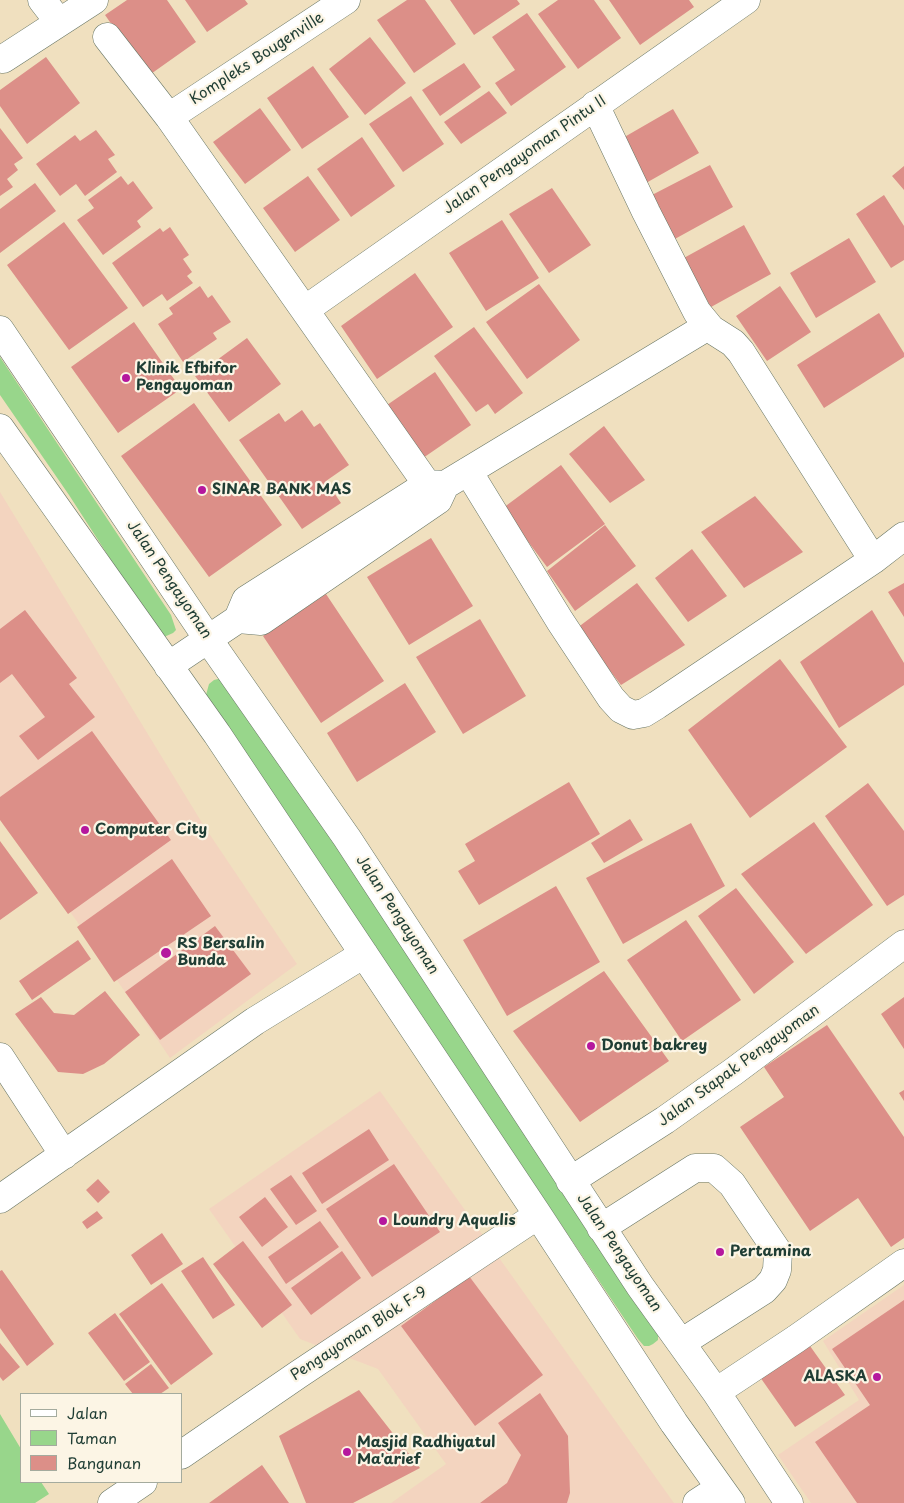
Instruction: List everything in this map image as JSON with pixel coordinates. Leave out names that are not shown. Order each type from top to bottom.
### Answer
[{"type":"street","points":[[42,0],[59,22]]},
{"type":"street","points":[[4,59],[94,0]]},
{"type":"street","name":"Kompleks Bougenville","points":[[169,117],[346,0]]},
{"type":"street","name":"Jalan Pengayoman Pintu II","points":[[306,309],[745,0]]},
{"type":"street","points":[[107,38],[169,117],[306,309],[445,485],[560,621],[620,709],[633,715],[644,713],[873,560],[904,536]]},
{"type":"street","points":[[595,105],[697,312],[715,333],[733,343],[740,352],[873,560]]},
{"type":"street","points":[[168,666],[238,620],[261,621],[445,485],[708,326]]},
{"type":"street","name":"Jalan Pengayoman","points":[[0,330],[208,639],[347,838],[601,1228],[716,1392],[789,1503]]},
{"type":"street","points":[[0,428],[217,734],[538,1215],[674,1423],[726,1496],[697,1503]]},
{"type":"street","name":"Jalan Stapak Pengayoman","points":[[570,1180],[665,1120],[733,1072],[904,944]]},
{"type":"street","points":[[0,1199],[256,1021],[364,954]]},
{"type":"street","points":[[0,1057],[64,1155]]},
{"type":"street","points":[[601,1228],[695,1168],[714,1168],[732,1184],[778,1252],[777,1270],[773,1280],[764,1290],[682,1343]]},
{"type":"street","name":"Pengayoman Blok F-9","points":[[182,1455],[299,1374],[538,1215]]},
{"type":"street","points":[[716,1392],[796,1339],[904,1263]]},
{"type":"street","points":[[112,1503],[142,1483]]},
{"type":"shaded area","points":[[0,492],[204,826],[297,964],[170,1058],[76,920],[0,818]]},
{"type":"shaded area","points":[[380,1091],[674,1503],[391,1503],[446,1464],[378,1369],[300,1339],[209,1209]]},
{"type":"shaded area","name":"ALASKA","points":[[904,1285],[904,1503],[811,1503],[778,1455],[859,1400],[823,1341]]},
{"type":"green space","points":[[0,357],[171,615],[176,630],[173,633],[164,637],[151,622],[69,495],[0,395]]},
{"type":"green space","points":[[222,678],[228,681],[655,1328],[658,1340],[653,1344],[644,1346],[638,1339],[206,695],[209,684],[214,680]]},
{"type":"green space","points":[[0,1414],[20,1447],[20,1483],[42,1483],[49,1494],[35,1503],[0,1503]]},
{"type":"building","points":[[127,0],[167,0],[196,42],[148,76],[105,15]]},
{"type":"building","points":[[185,0],[245,0],[248,4],[207,32]]},
{"type":"building","points":[[407,0],[425,0],[456,44],[414,73],[377,20]]},
{"type":"building","points":[[450,0],[517,0],[520,4],[474,35]]},
{"type":"building","points":[[558,0],[594,0],[621,38],[578,69],[538,14]]},
{"type":"building","points":[[609,0],[689,0],[694,7],[640,45]]},
{"type":"building","points":[[527,13],[566,67],[511,106],[495,83],[515,70],[492,37]]},
{"type":"building","points":[[370,37],[406,83],[365,115],[329,69]]},
{"type":"building","points":[[46,57],[80,103],[27,144],[0,106],[0,90]]},
{"type":"building","points":[[464,63],[481,87],[440,116],[422,90]]},
{"type":"building","points":[[313,66],[349,117],[302,149],[267,98]]},
{"type":"building","points":[[489,91],[507,113],[461,144],[444,122]]},
{"type":"building","points":[[411,96],[444,144],[403,172],[369,124]]},
{"type":"building","points":[[260,108],[291,150],[245,184],[213,142]]},
{"type":"building","points":[[673,109],[699,153],[646,183],[621,139]]},
{"type":"building","points":[[0,128],[23,158],[14,164],[18,170],[7,179],[13,187],[0,196]]},
{"type":"building","points":[[96,130],[115,155],[108,159],[117,172],[85,196],[76,184],[60,196],[36,164],[75,135],[80,141]]},
{"type":"building","points":[[362,137],[395,186],[351,217],[317,169]]},
{"type":"building","points":[[710,165],[733,207],[673,240],[650,196]]},
{"type":"building","points":[[904,166],[904,190],[892,176]]},
{"type":"building","points":[[121,176],[128,185],[133,181],[153,208],[137,221],[141,227],[103,255],[77,220],[94,208],[88,200]]},
{"type":"building","points":[[308,176],[340,220],[295,252],[263,208]]},
{"type":"building","points":[[35,183],[56,211],[0,253],[0,209]]},
{"type":"building","points":[[552,188],[591,245],[549,273],[509,214]]},
{"type":"building","points":[[884,195],[904,226],[904,260],[891,268],[856,214]]},
{"type":"building","points":[[502,220],[539,278],[486,311],[449,253]]},
{"type":"building","points":[[64,222],[128,308],[69,350],[7,265]]},
{"type":"building","points":[[744,225],[771,274],[711,307],[682,259]]},
{"type":"building","points":[[170,227],[189,255],[183,259],[192,272],[187,276],[193,283],[167,301],[162,294],[143,307],[112,263],[160,228],[163,232]]},
{"type":"building","points":[[849,238],[876,282],[816,318],[790,273]]},
{"type":"building","points":[[415,273],[453,327],[377,379],[341,326]]},
{"type":"building","points":[[539,284],[580,340],[527,379],[486,322]]},
{"type":"building","points":[[200,286],[208,298],[212,295],[231,322],[213,333],[217,339],[183,362],[158,324],[173,314],[169,308]]},
{"type":"building","points":[[780,286],[811,332],[767,361],[736,316]]},
{"type":"building","points":[[879,313],[904,353],[904,357],[824,408],[797,365]]},
{"type":"building","name":"Klinik Efbifor Pengayoman","points":[[134,322],[181,389],[118,433],[71,367]]},
{"type":"building","points":[[474,327],[523,393],[495,414],[488,404],[476,412],[434,356]]},
{"type":"building","points":[[247,338],[281,384],[229,422],[195,376]]},
{"type":"building","points":[[435,372],[471,425],[423,458],[387,405]]},
{"type":"building","name":"SINAR BANK MAS","points":[[194,403],[282,525],[209,577],[121,456]]},
{"type":"building","points":[[302,410],[314,427],[320,423],[349,465],[326,481],[341,503],[302,529],[239,440],[279,413],[285,422]]},
{"type":"building","points":[[604,426],[645,480],[610,503],[569,454]]},
{"type":"building","points":[[561,465],[605,524],[547,567],[503,508]]},
{"type":"building","points":[[755,496],[803,552],[744,588],[701,532]]},
{"type":"building","points":[[605,525],[636,566],[575,611],[547,571]]},
{"type":"building","points":[[431,538],[473,606],[409,645],[367,577]]},
{"type":"building","points":[[692,549],[727,596],[688,622],[655,578]]},
{"type":"building","points":[[637,583],[685,645],[621,685],[577,628]]},
{"type":"building","points":[[904,583],[904,617],[888,592]]},
{"type":"building","points":[[326,594],[384,681],[321,723],[263,636]]},
{"type":"building","points":[[25,610],[77,678],[69,684],[95,717],[38,760],[19,736],[45,717],[12,674],[0,683],[0,629]]},
{"type":"building","points":[[872,610],[904,663],[904,685],[839,728],[800,662]]},
{"type":"building","points":[[480,619],[526,696],[463,734],[416,657]]},
{"type":"building","points":[[780,659],[847,747],[750,818],[688,730]]},
{"type":"building","points":[[405,683],[436,732],[357,782],[327,733]]},
{"type":"building","name":"Computer City","points":[[92,731],[171,840],[68,914],[0,820],[0,797]]},
{"type":"building","points":[[569,782],[600,834],[479,905],[458,871],[475,861],[465,844]]},
{"type":"building","points":[[868,783],[904,831],[904,895],[887,906],[825,816]]},
{"type":"building","points":[[630,819],[643,840],[604,863],[591,843]]},
{"type":"building","points":[[814,822],[873,905],[806,954],[741,874]]},
{"type":"building","points":[[691,823],[725,886],[623,944],[586,878]]},
{"type":"building","points":[[0,841],[38,893],[0,920]]},
{"type":"building","points":[[172,859],[211,916],[114,982],[77,927]]},
{"type":"building","points":[[556,886],[600,962],[507,1016],[463,940]]},
{"type":"building","points":[[736,888],[794,962],[754,994],[698,916]]},
{"type":"building","points":[[686,920],[741,1000],[682,1041],[627,960]]},
{"type":"building","points":[[215,926],[251,974],[160,1040],[125,992]]},
{"type":"building","points":[[78,940],[91,959],[32,1000],[19,981]]},
{"type":"building","name":"Donut bakrey","points":[[604,971],[669,1061],[580,1122],[513,1031]]},
{"type":"building","points":[[105,991],[140,1035],[104,1064],[83,1074],[58,1072],[15,1014],[41,997],[54,1013],[74,1015]]},
{"type":"building","points":[[904,997],[904,1049],[881,1014]]},
{"type":"building","points":[[827,1025],[904,1137],[904,1238],[891,1247],[858,1198],[810,1231],[740,1127],[784,1097],[764,1067]]},
{"type":"building","points":[[904,1090],[904,1101],[899,1093]]},
{"type":"building","points":[[369,1129],[389,1160],[322,1204],[302,1173]]},
{"type":"building","name":"Loundry Aqualis","points":[[394,1164],[440,1232],[372,1277],[326,1209]]},
{"type":"building","points":[[291,1175],[317,1211],[296,1225],[270,1189]]},
{"type":"building","points":[[98,1179],[110,1192],[98,1203],[86,1190]]},
{"type":"building","points":[[265,1197],[288,1227],[262,1247],[239,1217]]},
{"type":"building","points":[[97,1211],[103,1218],[87,1229],[82,1222]]},
{"type":"building","points":[[320,1221],[339,1247],[286,1284],[268,1257]]},
{"type":"building","points":[[162,1233],[183,1264],[151,1285],[131,1255]]},
{"type":"building","points":[[243,1241],[292,1305],[262,1328],[213,1264]]},
{"type":"building","points":[[342,1251],[361,1278],[311,1315],[291,1288]]},
{"type":"building","points":[[203,1257],[235,1305],[213,1319],[181,1271]]},
{"type":"building","points":[[2,1270],[54,1344],[27,1366],[0,1328],[0,1271]]},
{"type":"building","points":[[469,1276],[543,1375],[475,1426],[401,1326]]},
{"type":"building","points":[[162,1283],[213,1354],[171,1385],[119,1314]]},
{"type":"building","name":"ALASKA","points":[[904,1300],[904,1503],[857,1503],[815,1442],[870,1405],[832,1349]]},
{"type":"building","points":[[115,1313],[150,1362],[124,1381],[88,1333]]},
{"type":"building","points":[[0,1343],[20,1367],[3,1381],[0,1377]]},
{"type":"building","points":[[810,1346],[845,1395],[795,1427],[760,1377]]},
{"type":"building","points":[[151,1364],[169,1388],[162,1393],[132,1393],[125,1384]]},
{"type":"building","name":"Masjid Radhiyatul Ma'arief","points":[[359,1390],[420,1468],[353,1503],[306,1503],[279,1436]]},
{"type":"building","points":[[540,1393],[568,1436],[570,1493],[567,1503],[480,1503],[507,1483],[521,1455],[498,1423]]},
{"type":"building","points":[[262,1465],[289,1503],[209,1503]]},
{"type":"place","name":"Klinik Efbifor Pengayoman","points":[[126,378]]},
{"type":"place","name":"SINAR BANK MAS","points":[[202,490]]},
{"type":"place","name":"Computer City","points":[[85,830]]},
{"type":"place","name":"RS Bersalin Bunda","points":[[166,953]]},
{"type":"place","name":"Donut bakrey","points":[[591,1046]]},
{"type":"place","name":"Loundry Aqualis","points":[[383,1221]]},
{"type":"place","name":"Pertamina","points":[[720,1252]]},
{"type":"place","name":"ALASKA","points":[[877,1377]]},
{"type":"place","name":"Masjid Radhiyatul Ma'arief","points":[[347,1452]]}]
